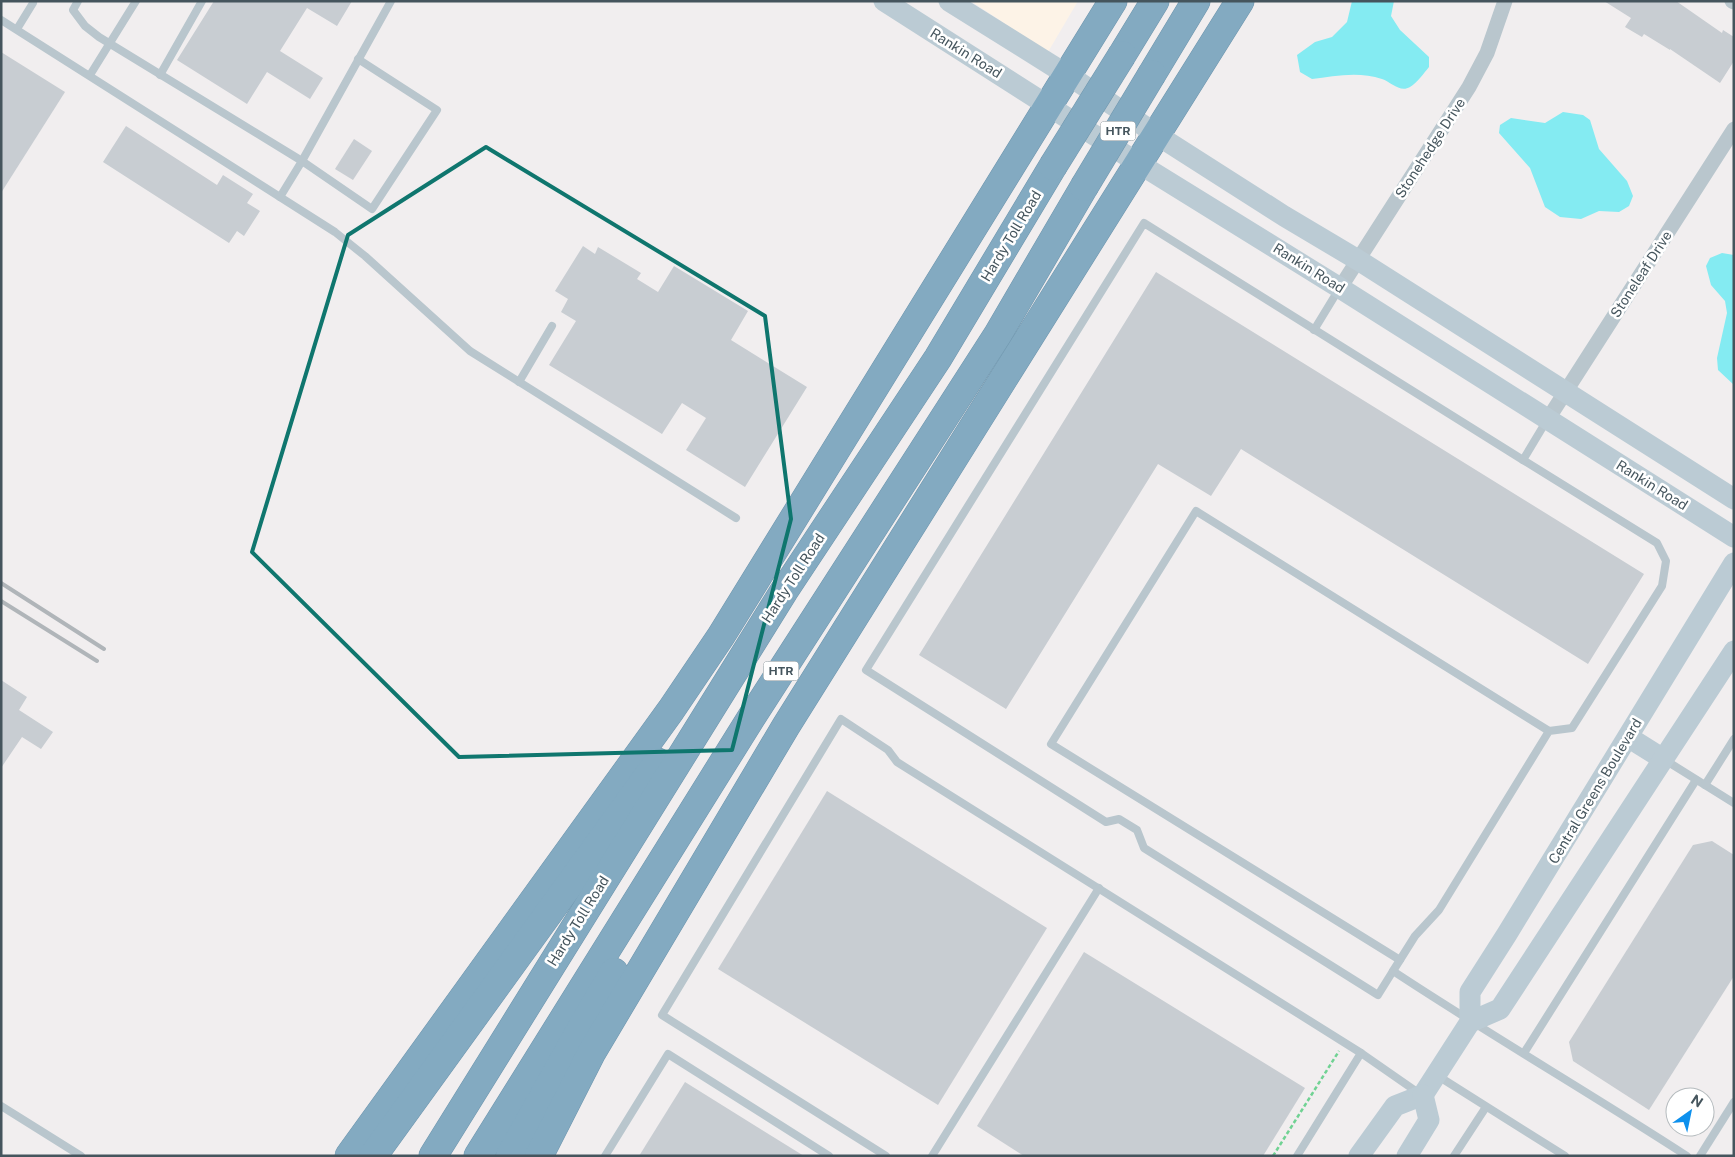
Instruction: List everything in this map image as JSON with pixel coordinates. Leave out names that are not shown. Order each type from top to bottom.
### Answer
[{"type":"highway","points":[[349,1156],[672,710],[1113,1]]},
{"type":"highway","name":"Hardy Toll Road","points":[[433,1156],[784,591],[938,358],[1155,1]]},
{"type":"highway","name":"HTR","points":[[478,1156],[751,718],[998,334],[1196,1]]},
{"type":"highway","points":[[538,1156],[592,1052],[786,726],[1240,1]]},
{"type":"highway","points":[[373,1156],[784,591]]},
{"type":"highway","points":[[510,1156],[582,1027],[686,852],[751,718]]},
{"type":"main road","name":"Rankin Road","points":[[884,1],[1138,163],[1734,537]]},
{"type":"main road","points":[[949,1],[1284,216],[1358,260],[1734,498]]},
{"type":"main road","name":"Central Greens Boulevard","points":[[1470,1022],[1470,992],[1734,563]]},
{"type":"main road","points":[[1359,1156],[1395,1106],[1423,1095],[1470,1022],[1500,1009],[1734,651]]},
{"type":"main road","points":[[1628,737],[1663,759]]},
{"type":"main road","points":[[1407,1156],[1429,1120],[1423,1095]]},
{"type":"street","name":"Stonehedge Drive","points":[[1340,288],[1469,87],[1487,53],[1505,1]]},
{"type":"street","name":"Stoneleaf Drive","points":[[1548,419],[1734,129]]},
{"type":"lane","points":[[78,1],[73,10],[85,26],[109,43],[302,161],[372,209],[437,110],[358,59]]},
{"type":"lane","points":[[90,75],[136,1]]},
{"type":"lane","points":[[160,75],[202,1]]},
{"type":"lane","points":[[280,196],[302,161],[392,1]]},
{"type":"lane","points":[[17,29],[33,4]]},
{"type":"lane","points":[[1,20],[335,232],[365,256],[470,351],[736,518]]},
{"type":"lane","points":[[1400,960],[1051,744],[1196,511],[1549,731],[1572,728],[1662,586],[1666,561],[1657,543],[1144,223],[866,670],[1106,822],[1119,819],[1138,830],[1144,848],[1378,995],[1400,960],[1414,936],[1439,910],[1549,731]]},
{"type":"lane","points":[[1314,330],[1340,288]]},
{"type":"lane","points":[[519,382],[552,326]]},
{"type":"lane","points":[[1523,460],[1548,419]]},
{"type":"lane","points":[[886,1156],[662,1015],[841,719],[888,750],[896,762],[1344,1042],[1423,1095]]},
{"type":"lane","points":[[1706,785],[1734,739]]},
{"type":"lane","points":[[1663,759],[1734,803]]},
{"type":"lane","points":[[1524,1053],[1696,780]]},
{"type":"lane","points":[[932,1156],[1098,888]]},
{"type":"lane","points":[[1393,971],[1470,1022],[1524,1053],[1687,1156]]},
{"type":"lane","points":[[1297,1156],[1361,1053]]},
{"type":"lane","points":[[605,1156],[668,1054],[829,1156]]},
{"type":"lane","points":[[1436,1075],[1565,1156]]},
{"type":"lane","points":[[1,1106],[81,1156]]},
{"type":"lane","points":[[1454,1156],[1486,1106]]},
{"type":"lane","points":[[1700,1156],[1732,1108]]},
{"type":"path","points":[[1273,1156],[1344,1042]]},
{"type":"highlighted area","points":[[486,147],[765,316],[791,519],[732,750],[459,757],[252,552],[348,235]]},
{"type":"shaded area","points":[[971,1],[1078,1],[1048,52]]},
{"type":"water","points":[[1352,1],[1394,1],[1391,16],[1400,30],[1429,57],[1429,67],[1413,85],[1403,89],[1382,79],[1364,75],[1312,79],[1300,72],[1297,55],[1315,42],[1332,37],[1347,22]]},
{"type":"water","points":[[1563,112],[1583,115],[1590,120],[1599,149],[1627,181],[1633,196],[1629,206],[1619,212],[1599,211],[1581,219],[1560,217],[1545,207],[1530,168],[1499,133],[1500,125],[1511,118],[1545,123]]},
{"type":"water","points":[[1722,253],[1734,255],[1734,385],[1718,370],[1717,358],[1727,313],[1725,301],[1711,285],[1706,266],[1710,258]]},
{"type":"building","points":[[214,1],[352,1],[337,26],[307,8],[280,51],[323,78],[310,99],[267,72],[247,104],[177,60]]},
{"type":"building","points":[[1604,1],[1676,1],[1722,33],[1723,30],[1734,37],[1734,61],[1720,83],[1670,49],[1644,34],[1642,37],[1625,27],[1631,18]]},
{"type":"building","points":[[1,52],[65,92],[1,193]]},
{"type":"building","points":[[126,126],[217,185],[223,175],[253,194],[247,203],[260,211],[244,236],[237,231],[229,243],[103,162]]},
{"type":"building","points":[[354,139],[372,151],[353,180],[335,169]]},
{"type":"building","points":[[583,246],[595,254],[598,247],[641,273],[637,279],[658,292],[674,266],[748,311],[731,340],[807,387],[745,487],[686,450],[706,418],[682,403],[662,434],[549,365],[576,321],[561,312],[568,299],[555,291]]},
{"type":"building","points":[[1156,272],[1644,574],[1588,664],[1241,449],[1211,496],[1158,464],[1006,709],[919,655]]},
{"type":"building","points":[[1,680],[27,697],[19,710],[53,732],[41,749],[22,737],[1,768]]},
{"type":"building","points":[[827,791],[1047,928],[938,1105],[718,969]]},
{"type":"building","points":[[1712,841],[1734,855],[1734,976],[1649,1110],[1573,1061],[1569,1042],[1693,845]]},
{"type":"building","points":[[1084,952],[1305,1088],[1263,1156],[1024,1156],[977,1126]]},
{"type":"building","points":[[685,1082],[804,1156],[639,1156]]},
{"type":"railway","points":[[1,583],[104,649]]},
{"type":"railway","points":[[1,601],[97,661]]}]
